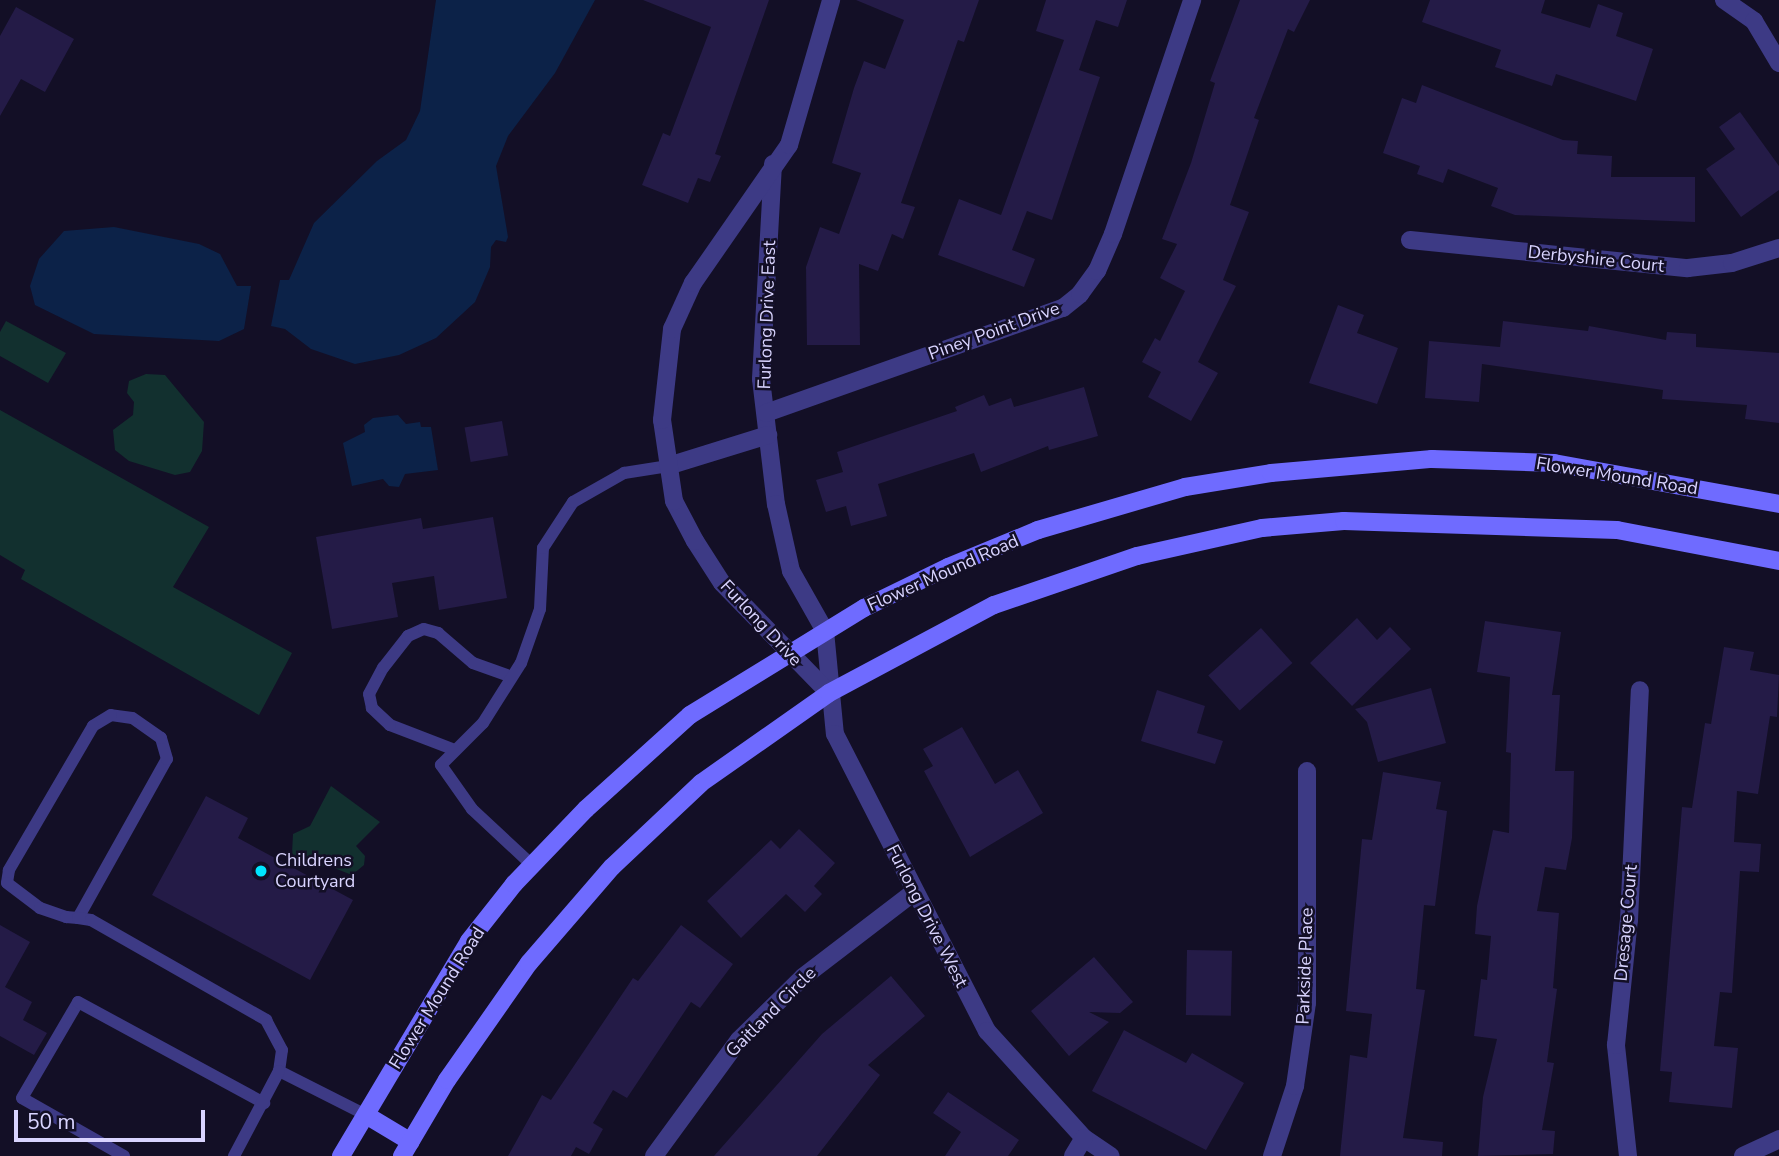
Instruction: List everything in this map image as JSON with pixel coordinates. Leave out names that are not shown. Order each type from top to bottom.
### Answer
[{"type":"main road","name":"Flower Mound Road","points":[[341,1156],[469,941],[532,865],[586,809],[690,716],[825,631],[939,572],[1038,530],[1185,487],[1271,473],[1432,459],[1554,463],[1779,504]]},
{"type":"main road","points":[[366,1115],[407,1149],[490,1016],[552,934],[612,867],[719,768],[829,693],[994,605],[1137,556],[1262,528],[1344,521],[1617,530],[1779,561]]},
{"type":"street","name":"Furlong Drive East","points":[[825,631],[791,571],[776,504],[766,413],[763,322],[773,164],[789,145],[831,0]]},
{"type":"street","name":"Piney Point Drive","points":[[766,413],[1063,308],[1080,294],[1097,271],[1113,234],[1192,0]]},
{"type":"street","points":[[1724,0],[1754,21],[1779,63]]},
{"type":"street","name":"Furlong Drive","points":[[773,164],[693,283],[672,329],[662,421],[674,501],[722,583],[829,693]]},
{"type":"street","name":"Derbyshire Court","points":[[1410,240],[1688,268],[1732,263],[1779,248]]},
{"type":"street","points":[[668,466],[768,435]]},
{"type":"street","name":"Furlong Drive West","points":[[825,631],[835,734],[987,1031],[1084,1138],[1111,1156]]},
{"type":"street","name":"Dresage Court","points":[[1628,1156],[1616,1045],[1629,920],[1640,690]]},
{"type":"street","name":"Parkside Place","points":[[1272,1156],[1295,1086],[1307,1003],[1307,771]]},
{"type":"street","name":"Gaitland Circle","points":[[654,1156],[739,1040],[803,977],[914,892]]},
{"type":"street","points":[[1073,1156],[1084,1138]]},
{"type":"street","points":[[1743,1156],[1779,1139]]},
{"type":"lane","points":[[532,865],[472,809],[441,765],[483,723],[512,677],[540,609],[542,548],[573,502],[624,473],[668,466]]},
{"type":"lane","points":[[456,750],[380,718],[369,694],[383,668],[408,636],[424,629],[438,633],[473,663],[512,677]]},
{"type":"lane","points":[[78,918],[152,792],[167,759],[161,738],[132,718],[111,715],[93,726],[9,870],[7,883],[40,908],[78,918],[91,920],[266,1020],[282,1049],[279,1071],[234,1156]]},
{"type":"lane","points":[[124,1156],[22,1098],[78,1002],[264,1103]]},
{"type":"lane","points":[[279,1071],[366,1115]]},
{"type":"green space","points":[[6,321],[66,353],[48,383],[0,356],[0,332]]},
{"type":"green space","points":[[146,374],[165,375],[204,422],[202,451],[190,472],[175,475],[129,461],[115,450],[113,430],[133,415],[134,402],[127,393],[129,381]]},
{"type":"green space","points":[[0,410],[209,527],[173,587],[292,653],[259,715],[21,579],[25,570],[0,555]]},
{"type":"green space","points":[[331,786],[380,822],[356,846],[365,856],[364,865],[352,875],[329,866],[303,868],[292,853],[293,834],[310,826]]},
{"type":"water","points":[[436,0],[595,0],[555,73],[508,136],[496,166],[508,237],[506,242],[496,240],[491,247],[490,267],[475,302],[436,338],[399,355],[355,364],[311,349],[285,329],[271,326],[280,280],[289,280],[314,223],[377,161],[406,140],[420,111]]},
{"type":"water","points":[[114,227],[199,244],[220,254],[237,286],[251,286],[244,329],[219,341],[94,334],[35,305],[30,286],[39,259],[64,231]]},
{"type":"water","points":[[398,415],[406,424],[420,422],[421,427],[431,427],[438,470],[405,474],[399,487],[389,486],[383,479],[352,486],[343,443],[365,432],[364,425],[373,418]]},
{"type":"building","points":[[643,0],[769,0],[715,154],[721,156],[710,182],[698,178],[688,203],[642,185],[663,133],[670,136],[711,27]]},
{"type":"building","points":[[856,0],[979,0],[964,42],[958,40],[901,203],[915,207],[903,239],[892,234],[878,271],[859,264],[860,345],[807,345],[806,267],[820,227],[839,234],[861,173],[832,163],[854,88],[864,61],[885,69],[904,20]]},
{"type":"building","points":[[1046,0],[1127,0],[1118,27],[1096,20],[1079,70],[1100,77],[1052,220],[1027,211],[1012,250],[1035,259],[1024,287],[938,255],[959,199],[1001,215],[1064,40],[1036,31]]},
{"type":"building","points":[[1240,0],[1310,0],[1294,32],[1288,29],[1254,118],[1259,120],[1230,205],[1249,212],[1223,280],[1236,286],[1198,362],[1218,373],[1191,421],[1148,397],[1161,372],[1142,362],[1155,338],[1160,341],[1185,291],[1160,278],[1177,244],[1162,239],[1191,163],[1215,83],[1210,81]]},
{"type":"building","points":[[1430,0],[1545,0],[1541,13],[1590,28],[1598,4],[1623,13],[1616,36],[1653,49],[1636,101],[1556,74],[1552,86],[1495,67],[1501,50],[1422,22]]},
{"type":"building","points":[[16,7],[74,39],[45,92],[21,79],[0,116],[0,36]]},
{"type":"building","points":[[1422,85],[1563,140],[1578,141],[1577,154],[1612,156],[1611,177],[1695,177],[1695,222],[1515,215],[1491,206],[1498,188],[1448,169],[1443,183],[1417,174],[1420,166],[1383,153],[1402,98],[1416,103]]},
{"type":"building","points":[[1740,112],[1779,166],[1779,190],[1741,217],[1706,169],[1735,149],[1719,127]]},
{"type":"building","points":[[1338,305],[1364,315],[1357,333],[1398,348],[1377,404],[1309,383]]},
{"type":"building","points":[[1503,321],[1588,331],[1589,326],[1666,340],[1667,332],[1696,334],[1696,347],[1779,353],[1779,423],[1745,419],[1747,405],[1662,399],[1663,390],[1482,364],[1479,402],[1425,398],[1429,341],[1500,347]]},
{"type":"building","points":[[1084,387],[1098,436],[1049,450],[1048,446],[981,472],[974,453],[878,484],[887,516],[851,526],[846,506],[826,512],[816,480],[843,472],[837,452],[957,411],[955,407],[984,395],[989,406],[1011,398],[1014,407]]},
{"type":"building","points":[[502,421],[508,455],[471,462],[465,428]]},
{"type":"building","points":[[493,517],[507,598],[439,610],[434,576],[392,583],[398,617],[332,629],[316,537],[421,518],[423,529]]},
{"type":"building","points":[[1357,618],[1377,640],[1390,627],[1411,649],[1352,706],[1310,663]]},
{"type":"building","points":[[1485,621],[1561,632],[1552,695],[1560,695],[1555,771],[1574,771],[1572,838],[1566,870],[1545,867],[1537,911],[1559,913],[1553,988],[1557,989],[1547,1062],[1554,1063],[1542,1130],[1555,1131],[1553,1154],[1478,1156],[1483,1097],[1497,1039],[1474,1036],[1481,979],[1487,980],[1491,936],[1475,934],[1477,906],[1493,830],[1509,833],[1511,753],[1506,752],[1510,677],[1477,672]]},
{"type":"building","points":[[1261,628],[1292,663],[1240,710],[1208,676]]},
{"type":"building","points":[[1724,647],[1754,652],[1750,670],[1779,675],[1777,717],[1770,716],[1758,794],[1737,791],[1734,842],[1761,844],[1759,872],[1740,871],[1732,993],[1720,992],[1714,1046],[1738,1048],[1732,1108],[1669,1102],[1672,1072],[1660,1071],[1682,807],[1692,808],[1705,723],[1711,724]]},
{"type":"building","points":[[1431,688],[1446,743],[1378,762],[1367,722],[1355,709]]},
{"type":"building","points":[[1157,690],[1205,706],[1197,733],[1223,741],[1215,764],[1141,741]]},
{"type":"building","points":[[962,727],[995,784],[1018,770],[1043,813],[970,857],[924,771],[933,766],[923,749]]},
{"type":"building","points":[[1383,772],[1441,782],[1436,809],[1447,811],[1435,906],[1424,905],[1416,989],[1425,990],[1403,1138],[1443,1142],[1442,1156],[1340,1156],[1350,1055],[1367,1058],[1372,1014],[1346,1011],[1362,839],[1372,840]]},
{"type":"building","points":[[206,796],[248,818],[238,838],[353,900],[310,980],[152,895]]},
{"type":"building","points":[[799,829],[835,863],[814,886],[822,894],[805,912],[786,894],[741,938],[707,901],[771,840],[780,849]]},
{"type":"building","points":[[0,925],[30,942],[5,987],[32,1002],[23,1020],[47,1033],[34,1055],[0,1036]]},
{"type":"building","points":[[681,925],[733,964],[700,1008],[691,1002],[627,1098],[613,1090],[593,1123],[603,1129],[589,1154],[576,1147],[571,1156],[508,1156],[542,1095],[551,1100],[633,978],[638,981]]},
{"type":"building","points":[[1187,950],[1232,951],[1231,1016],[1186,1015]]},
{"type":"building","points":[[1094,957],[1133,1002],[1120,1013],[1089,1012],[1109,1022],[1069,1056],[1031,1011]]},
{"type":"building","points":[[891,976],[925,1016],[868,1065],[880,1075],[817,1156],[714,1156],[822,1034]]},
{"type":"building","points":[[1124,1030],[1186,1063],[1192,1053],[1244,1083],[1206,1150],[1092,1091]]},
{"type":"building","points":[[948,1092],[1019,1140],[1008,1156],[945,1156],[961,1132],[933,1113]]},
{"type":"place","name":"Childrens Courtyard","points":[[261,871]]}]
